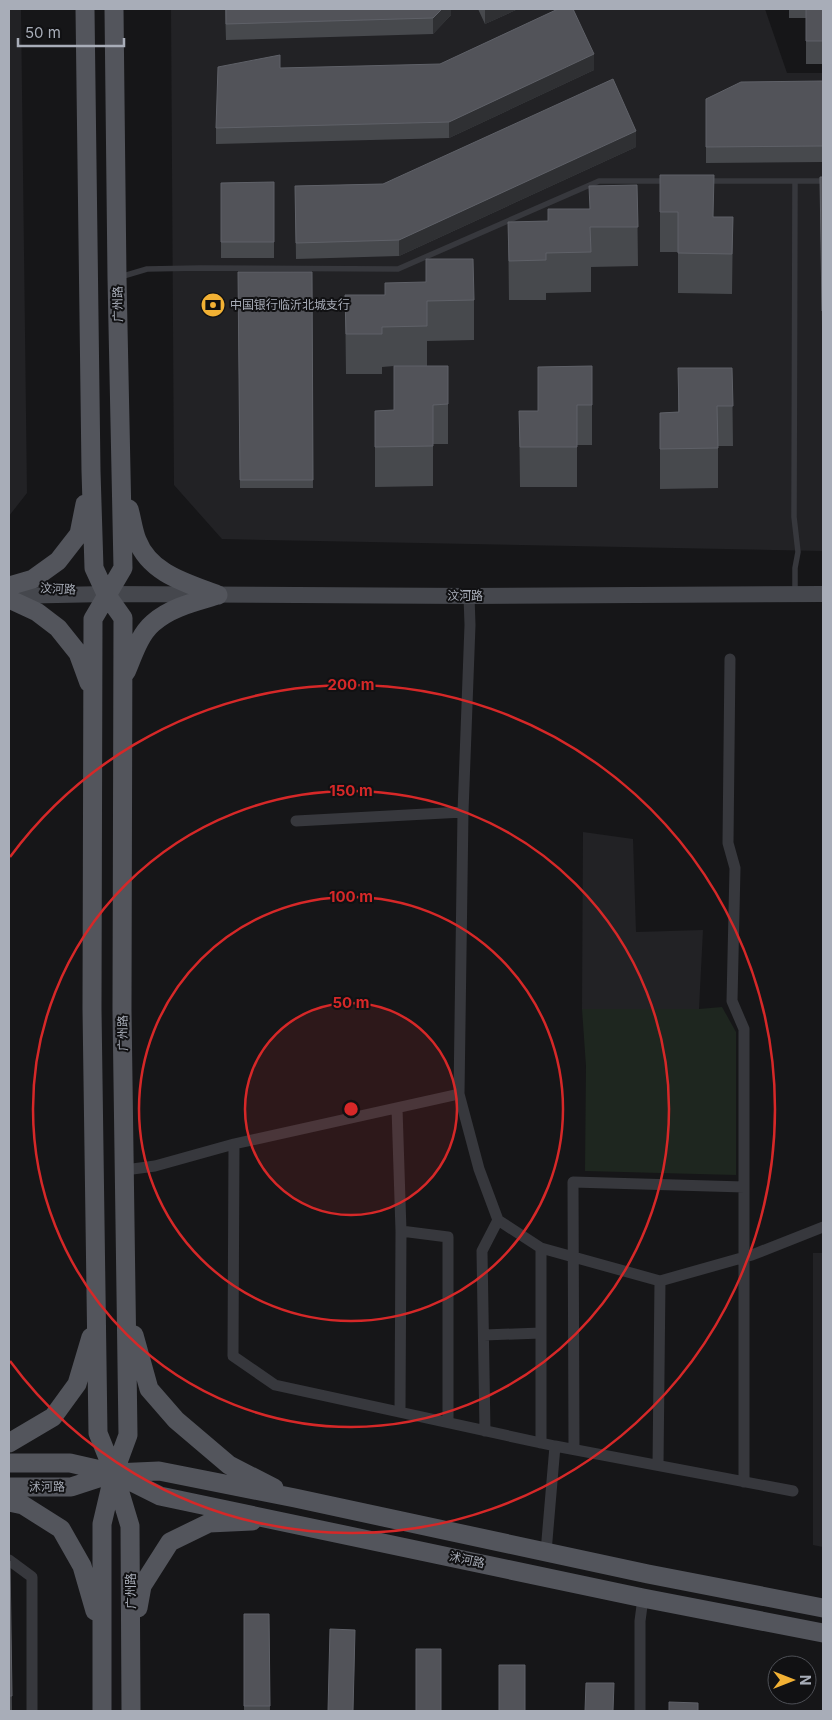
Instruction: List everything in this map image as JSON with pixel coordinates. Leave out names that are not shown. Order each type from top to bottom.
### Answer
[{"type":"main road","name":"广州路","points":[[85,9],[94,568],[106,594],[123,618],[122,1010],[128,1435],[114,1474],[102,1524],[102,1711]]},
{"type":"main road","name":"广州路","points":[[114,9],[123,568],[106,594],[94,619],[92,1009],[98,1433],[114,1474],[130,1526],[131,1711]]},
{"type":"main road","points":[[9,587],[33,579],[58,561],[79,534],[91,471]]},
{"type":"main road","points":[[121,475],[137,540],[148,561],[172,577],[218,596]]},
{"type":"main road","points":[[123,680],[137,647],[152,624],[175,609],[218,596]]},
{"type":"main road","points":[[9,598],[37,612],[58,628],[78,653],[93,693]]},
{"type":"main road","points":[[127,1309],[148,1389],[176,1420],[229,1465],[295,1498]]},
{"type":"main road","points":[[9,1443],[53,1417],[78,1384],[97,1314]]},
{"type":"main road","name":"沭河路","points":[[9,1463],[70,1463],[114,1474],[160,1496],[643,1598],[823,1633]]},
{"type":"main road","name":"沭河路","points":[[9,1487],[71,1487],[114,1474],[159,1471],[295,1498],[648,1574],[823,1608]]},
{"type":"main road","points":[[9,1502],[23,1505],[61,1529],[82,1566],[102,1633]]},
{"type":"main road","points":[[131,1643],[142,1586],[170,1542],[209,1523],[280,1520]]},
{"type":"street","name":"汶河路","points":[[9,587],[66,588],[106,594]]},
{"type":"street","name":"汶河路","points":[[9,598],[106,594],[468,596],[823,594]]},
{"type":"street","points":[[468,596],[470,625],[463,812],[459,1094],[479,1169],[498,1220],[541,1248],[660,1281],[744,1257],[823,1227]]},
{"type":"street","points":[[730,659],[728,844],[735,868],[732,1001],[744,1029],[744,1482]]},
{"type":"street","points":[[296,821],[463,812]]},
{"type":"street","points":[[124,1170],[155,1166],[234,1144],[459,1094]]},
{"type":"street","points":[[397,1108],[401,1231],[400,1412]]},
{"type":"street","points":[[234,1144],[233,1356],[276,1385],[555,1446],[793,1491]]},
{"type":"street","points":[[574,1449],[573,1182],[744,1187]]},
{"type":"street","points":[[485,1431],[482,1251],[498,1220]]},
{"type":"street","points":[[401,1231],[448,1237],[448,1422]]},
{"type":"street","points":[[541,1248],[541,1443]]},
{"type":"street","points":[[658,1465],[660,1281]]},
{"type":"street","points":[[484,1335],[541,1333]]},
{"type":"street","points":[[546,1552],[555,1446]]},
{"type":"street","points":[[9,1560],[32,1577],[32,1711]]},
{"type":"street","points":[[640,1711],[640,1621],[643,1598]]},
{"type":"lane","points":[[117,278],[147,269],[398,269],[600,181],[678,181]]},
{"type":"lane","points":[[697,181],[823,181]]},
{"type":"lane","points":[[795,181],[794,517],[798,552],[795,568],[795,594]]},
{"type":"shaded area","points":[[9,9],[21,9],[27,493],[9,516]]},
{"type":"shaded area","points":[[171,9],[765,9],[787,73],[823,73],[823,551],[222,539],[174,485]]},
{"type":"shaded area","points":[[583,832],[633,839],[636,932],[703,930],[699,1009],[582,1009]]},
{"type":"shaded area","points":[[722,1007],[736,1032],[736,1175],[585,1171],[586,1066],[582,1009],[699,1009]]},
{"type":"shaded area","points":[[813,1253],[823,1253],[823,1547],[813,1545]]},
{"type":"building","points":[[226,9],[442,9],[433,18],[226,24]]},
{"type":"building","points":[[558,9],[573,9],[594,54],[449,122],[216,128],[218,67],[280,55],[280,68],[440,64]]},
{"type":"building","points":[[806,9],[823,9],[823,41],[806,41]]},
{"type":"building","points":[[613,79],[636,131],[399,240],[296,243],[295,186],[383,184]]},
{"type":"building","points":[[823,81],[823,146],[706,147],[706,99],[741,82]]},
{"type":"building","points":[[660,175],[714,175],[713,217],[733,217],[732,254],[678,253],[678,212],[660,212]]},
{"type":"building","points":[[820,177],[823,177],[823,311],[822,311]]},
{"type":"building","points":[[274,182],[274,242],[221,242],[221,183]]},
{"type":"building","points":[[637,185],[638,227],[590,227],[591,252],[546,253],[546,260],[509,261],[508,222],[548,221],[548,209],[590,209],[589,186]]},
{"type":"building","points":[[426,259],[473,259],[474,300],[427,301],[427,326],[382,327],[382,334],[346,334],[345,295],[385,295],[385,283],[426,282]]},
{"type":"building","points":[[238,272],[312,272],[313,480],[240,480]]},
{"type":"building","points":[[394,366],[448,366],[448,404],[433,405],[433,446],[375,447],[375,411],[394,410]]},
{"type":"building","points":[[592,366],[592,405],[577,405],[577,447],[520,447],[519,411],[538,411],[538,367]]},
{"type":"building","points":[[678,368],[732,368],[733,406],[717,406],[718,448],[660,449],[660,413],[679,412]]},
{"type":"building","points":[[10,1561],[12,1696],[9,1696]]},
{"type":"building","points":[[244,1614],[269,1614],[270,1706],[244,1706]]},
{"type":"building","points":[[330,1629],[355,1630],[353,1711],[328,1711]]},
{"type":"building","points":[[416,1649],[441,1649],[441,1711],[416,1711]]},
{"type":"building","points":[[499,1665],[525,1665],[525,1711],[499,1711]]},
{"type":"building","points":[[586,1683],[614,1683],[613,1711],[585,1711]]},
{"type":"building","points":[[669,1702],[698,1703],[698,1711],[669,1711]]},
{"type":"place","name":"中国银行临沂北城支行","points":[[213,305]]}]
